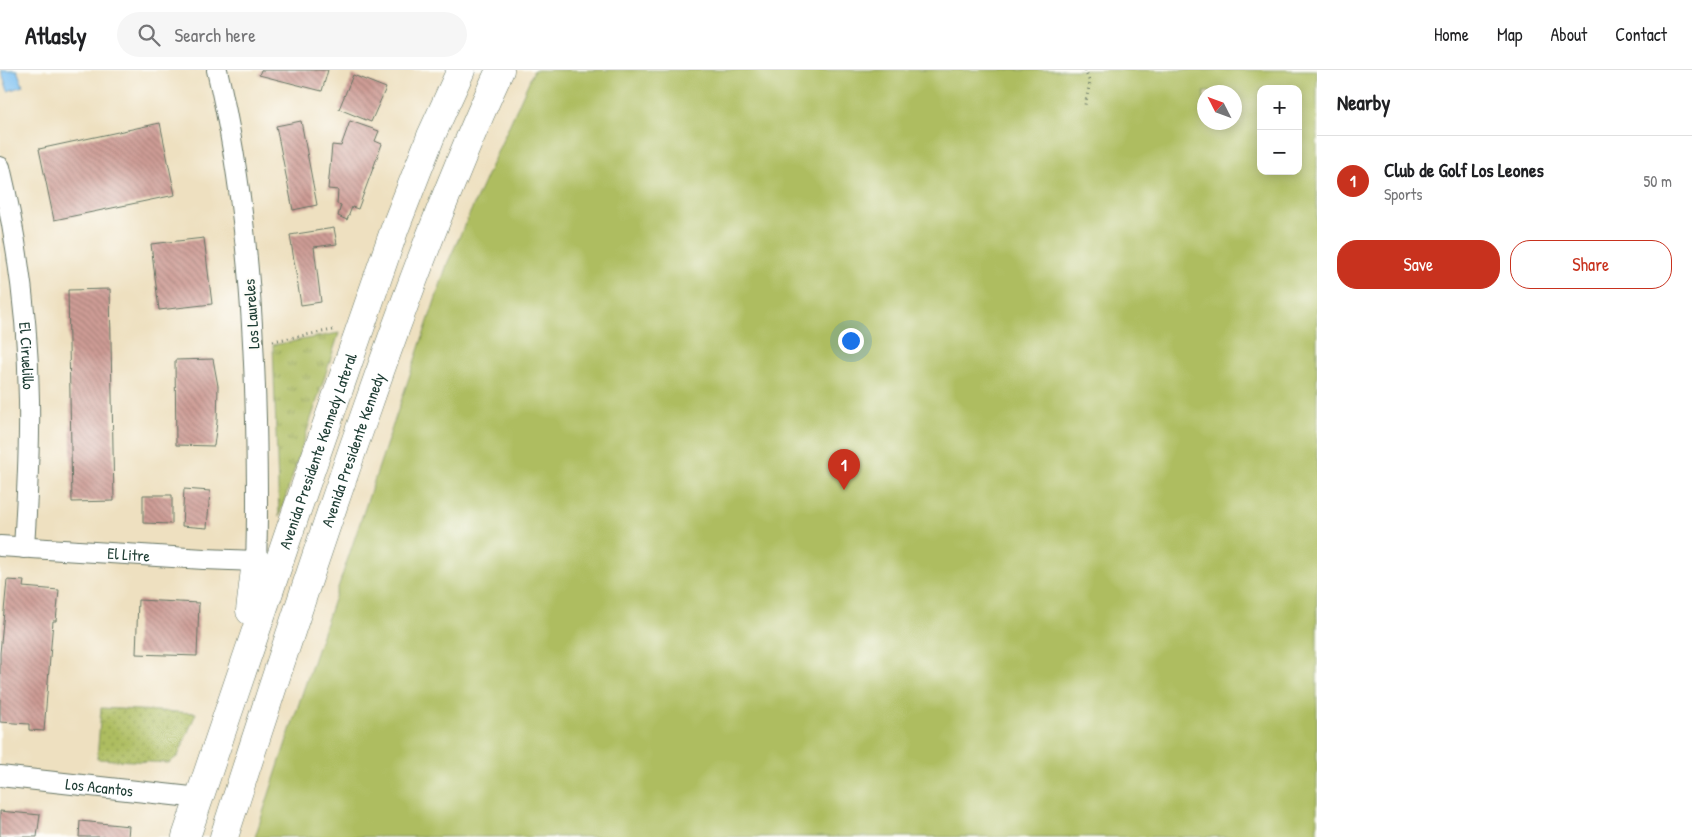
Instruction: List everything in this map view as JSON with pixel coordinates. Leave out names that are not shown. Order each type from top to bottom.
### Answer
[{"type":"main road","name":"Avenida Presidente Kennedy Lateral","points":[[186,837],[358,332],[430,136],[461,70]]},
{"type":"main road","name":"Avenida Presidente Kennedy","points":[[224,837],[321,539],[393,334],[467,141],[500,70]]},
{"type":"main road","points":[[245,664],[256,561]]},
{"type":"street","name":"Los Laureles","points":[[217,70],[233,145],[243,214],[254,344],[258,527],[256,561]]},
{"type":"street","name":"El Ciruelillo","points":[[0,168],[14,238],[27,346],[29,400],[24,548]]},
{"type":"street","name":"El Litre","points":[[0,546],[256,561]]},
{"type":"street","name":"Los Acantos","points":[[0,776],[200,798]]},
{"type":"path","points":[[1085,70],[1090,83],[1085,105]]},
{"type":"path","points":[[254,344],[345,328],[358,332]]},
{"type":"green space","points":[[534,70],[1317,70],[1317,837],[255,837],[448,262]]},
{"type":"green space","points":[[339,333],[279,517],[273,345]]},
{"type":"green space","points":[[101,708],[196,713],[178,756],[169,763],[97,759]]},
{"type":"water","points":[[1,70],[17,70],[23,86],[8,91]]},
{"type":"building","points":[[261,70],[328,70],[322,91],[259,75]]},
{"type":"building","points":[[353,75],[386,88],[371,122],[339,109]]},
{"type":"building","points":[[301,121],[317,205],[293,210],[276,126]]},
{"type":"building","points":[[350,121],[379,131],[375,141],[382,144],[358,209],[352,207],[347,220],[338,216],[341,205],[337,204],[338,190],[328,189],[332,145],[341,146]]},
{"type":"building","points":[[160,123],[175,195],[54,220],[39,149]]},
{"type":"building","points":[[334,228],[337,244],[314,247],[321,302],[301,305],[290,235]]},
{"type":"building","points":[[204,238],[212,304],[159,310],[151,244]]},
{"type":"building","points":[[110,289],[114,501],[72,502],[68,290]]},
{"type":"building","points":[[213,359],[218,386],[214,446],[176,445],[175,360]]},
{"type":"building","points":[[184,489],[210,491],[207,528],[182,526]]},
{"type":"building","points":[[143,495],[172,495],[172,524],[143,523]]},
{"type":"building","points":[[7,580],[24,581],[23,587],[59,590],[56,621],[53,621],[44,731],[29,730],[29,724],[0,722],[0,653]]},
{"type":"building","points":[[138,600],[199,603],[197,656],[136,654]]},
{"type":"building","points":[[0,811],[40,815],[37,837],[0,837]]},
{"type":"building","points":[[80,821],[129,826],[128,837],[79,837]]},
{"type":"place","name":"Club de Golf Los Leones","points":[[844,490]]}]
